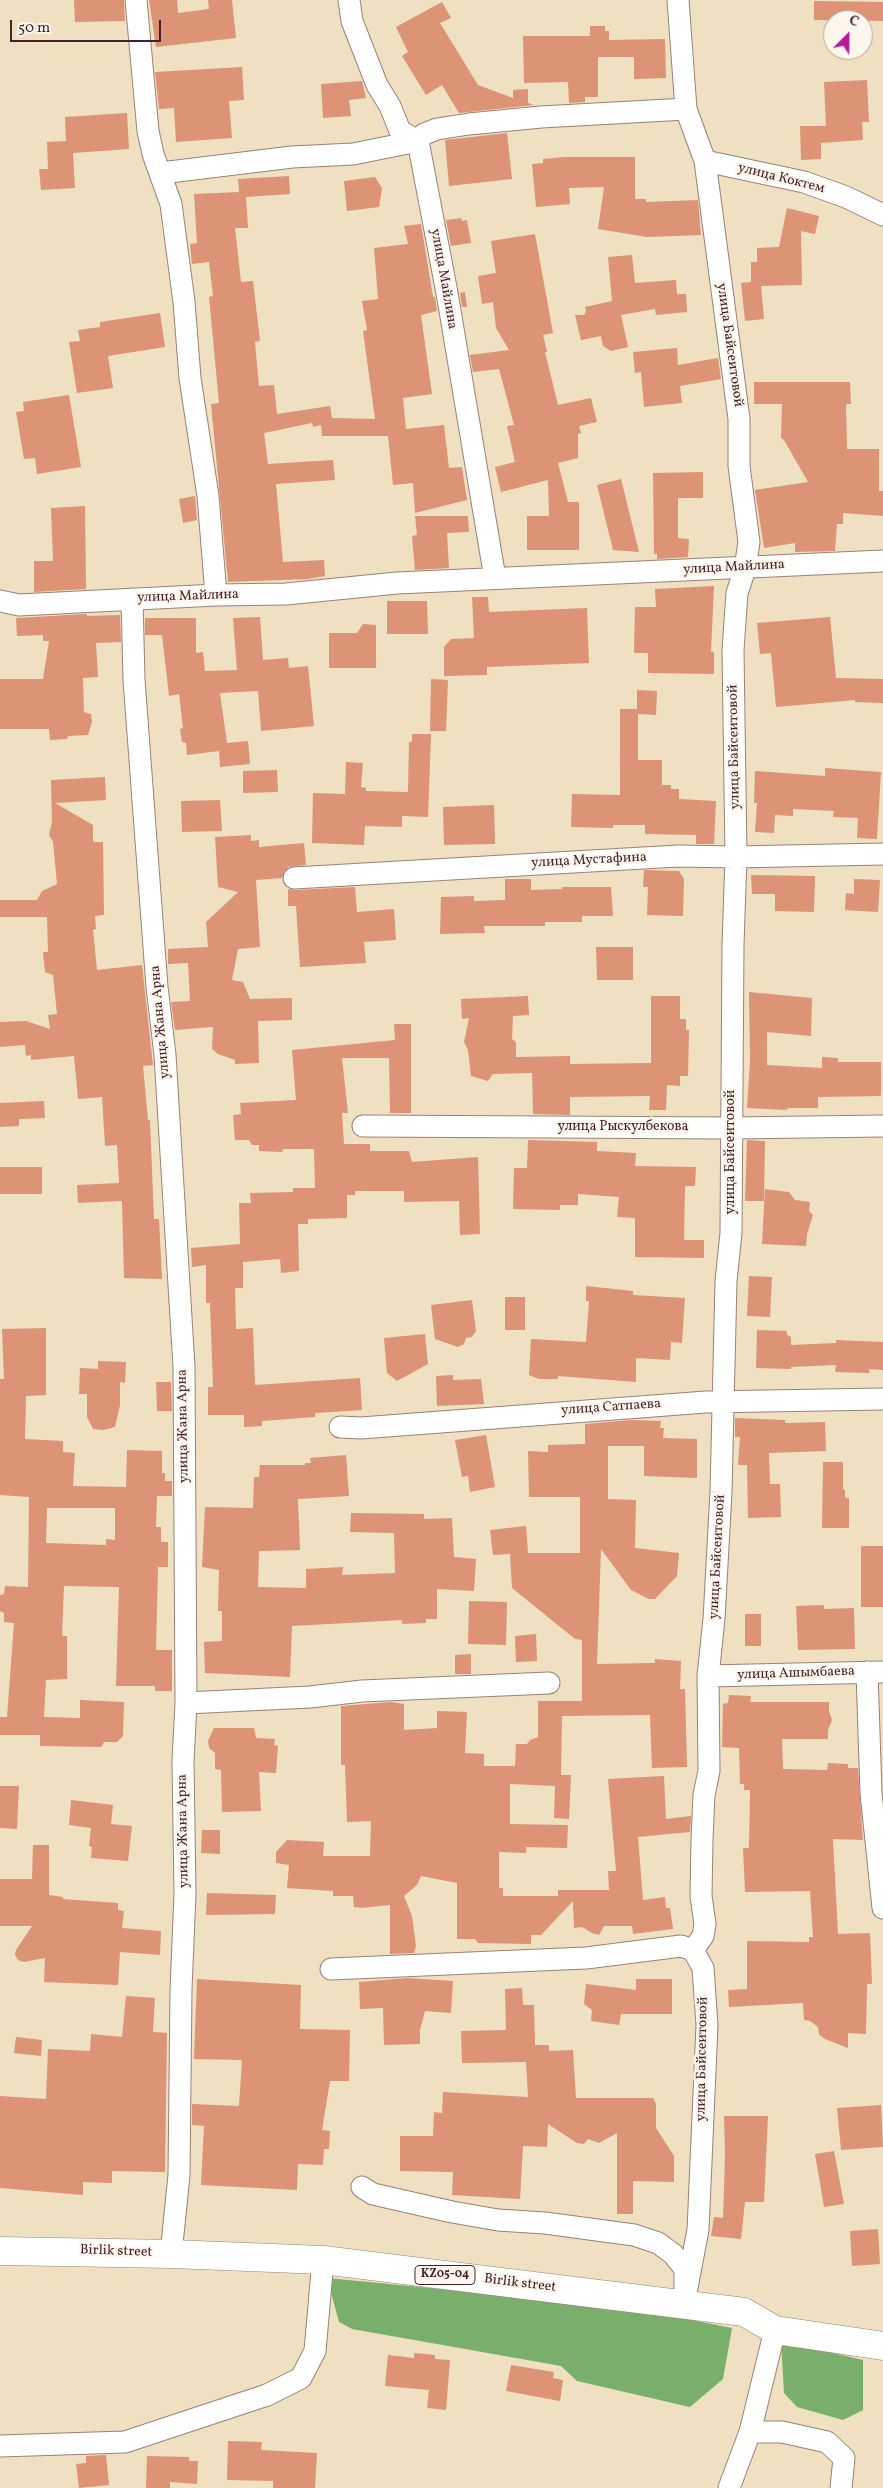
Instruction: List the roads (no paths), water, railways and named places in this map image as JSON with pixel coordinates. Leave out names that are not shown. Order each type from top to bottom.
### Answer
[{"type":"main road","name":"Birlik street","points":[[0,2250],[323,2260],[684,2303],[744,2312],[775,2330],[883,2346]]},
{"type":"street","points":[[136,0],[148,131],[171,204],[184,302],[190,378],[213,544],[216,595]]},
{"type":"street","points":[[349,0],[352,21],[377,86],[390,106],[400,131],[418,141]]},
{"type":"street","name":"улица Байсеитовой","points":[[678,0],[686,109],[705,161],[739,419],[739,466],[749,542],[745,569],[737,593],[733,650],[736,742],[736,857],[731,1233],[726,1290],[724,1401],[715,1609],[708,1676],[709,1771],[704,1795],[701,1867],[701,1896],[705,1924],[700,1944],[693,1950],[703,1968],[707,2025],[698,2230],[684,2303]]},
{"type":"street","points":[[161,173],[292,158],[354,154],[418,141],[424,134],[437,128],[469,124],[686,109]]},
{"type":"street","name":"улица Майлина","points":[[418,141],[447,293],[495,578]]},
{"type":"street","name":"улица Коктем","points":[[705,161],[804,182],[846,197],[883,215]]},
{"type":"street","name":"улица Майлина","points":[[0,601],[19,605],[216,595],[286,594],[397,583],[745,569],[782,565],[883,561]]},
{"type":"street","name":"улица Жана Арна","points":[[132,599],[134,680],[157,987],[165,1064],[184,1367],[186,1703],[183,1761],[185,1894],[180,1989],[179,2175],[171,2254]]},
{"type":"street","name":"улица Мустафина","points":[[294,878],[678,856],[736,857],[883,854]]},
{"type":"street","name":"улица Рыскулбекова","points":[[362,1126],[731,1128],[883,1126]]},
{"type":"street","name":"улица Сатпаева","points":[[340,1427],[361,1428],[724,1401],[883,1399]]},
{"type":"street","points":[[875,1672],[871,1793],[883,1908]]},
{"type":"street","name":"улица Ашымбаева","points":[[708,1676],[875,1672]]},
{"type":"street","points":[[186,1703],[310,1698],[362,1691],[549,1683]]},
{"type":"street","points":[[331,1969],[586,1958],[681,1946],[693,1950]]},
{"type":"street","points":[[362,2187],[373,2194],[452,2212],[498,2220],[597,2229],[634,2235],[658,2243],[672,2254],[685,2269],[684,2303]]},
{"type":"street","points":[[0,2446],[125,2442],[267,2395],[301,2378],[315,2351],[323,2260]]},
{"type":"street","points":[[729,2488],[750,2432],[775,2330]]},
{"type":"street","points":[[750,2432],[782,2432],[827,2442],[844,2458],[841,2488]]}]
